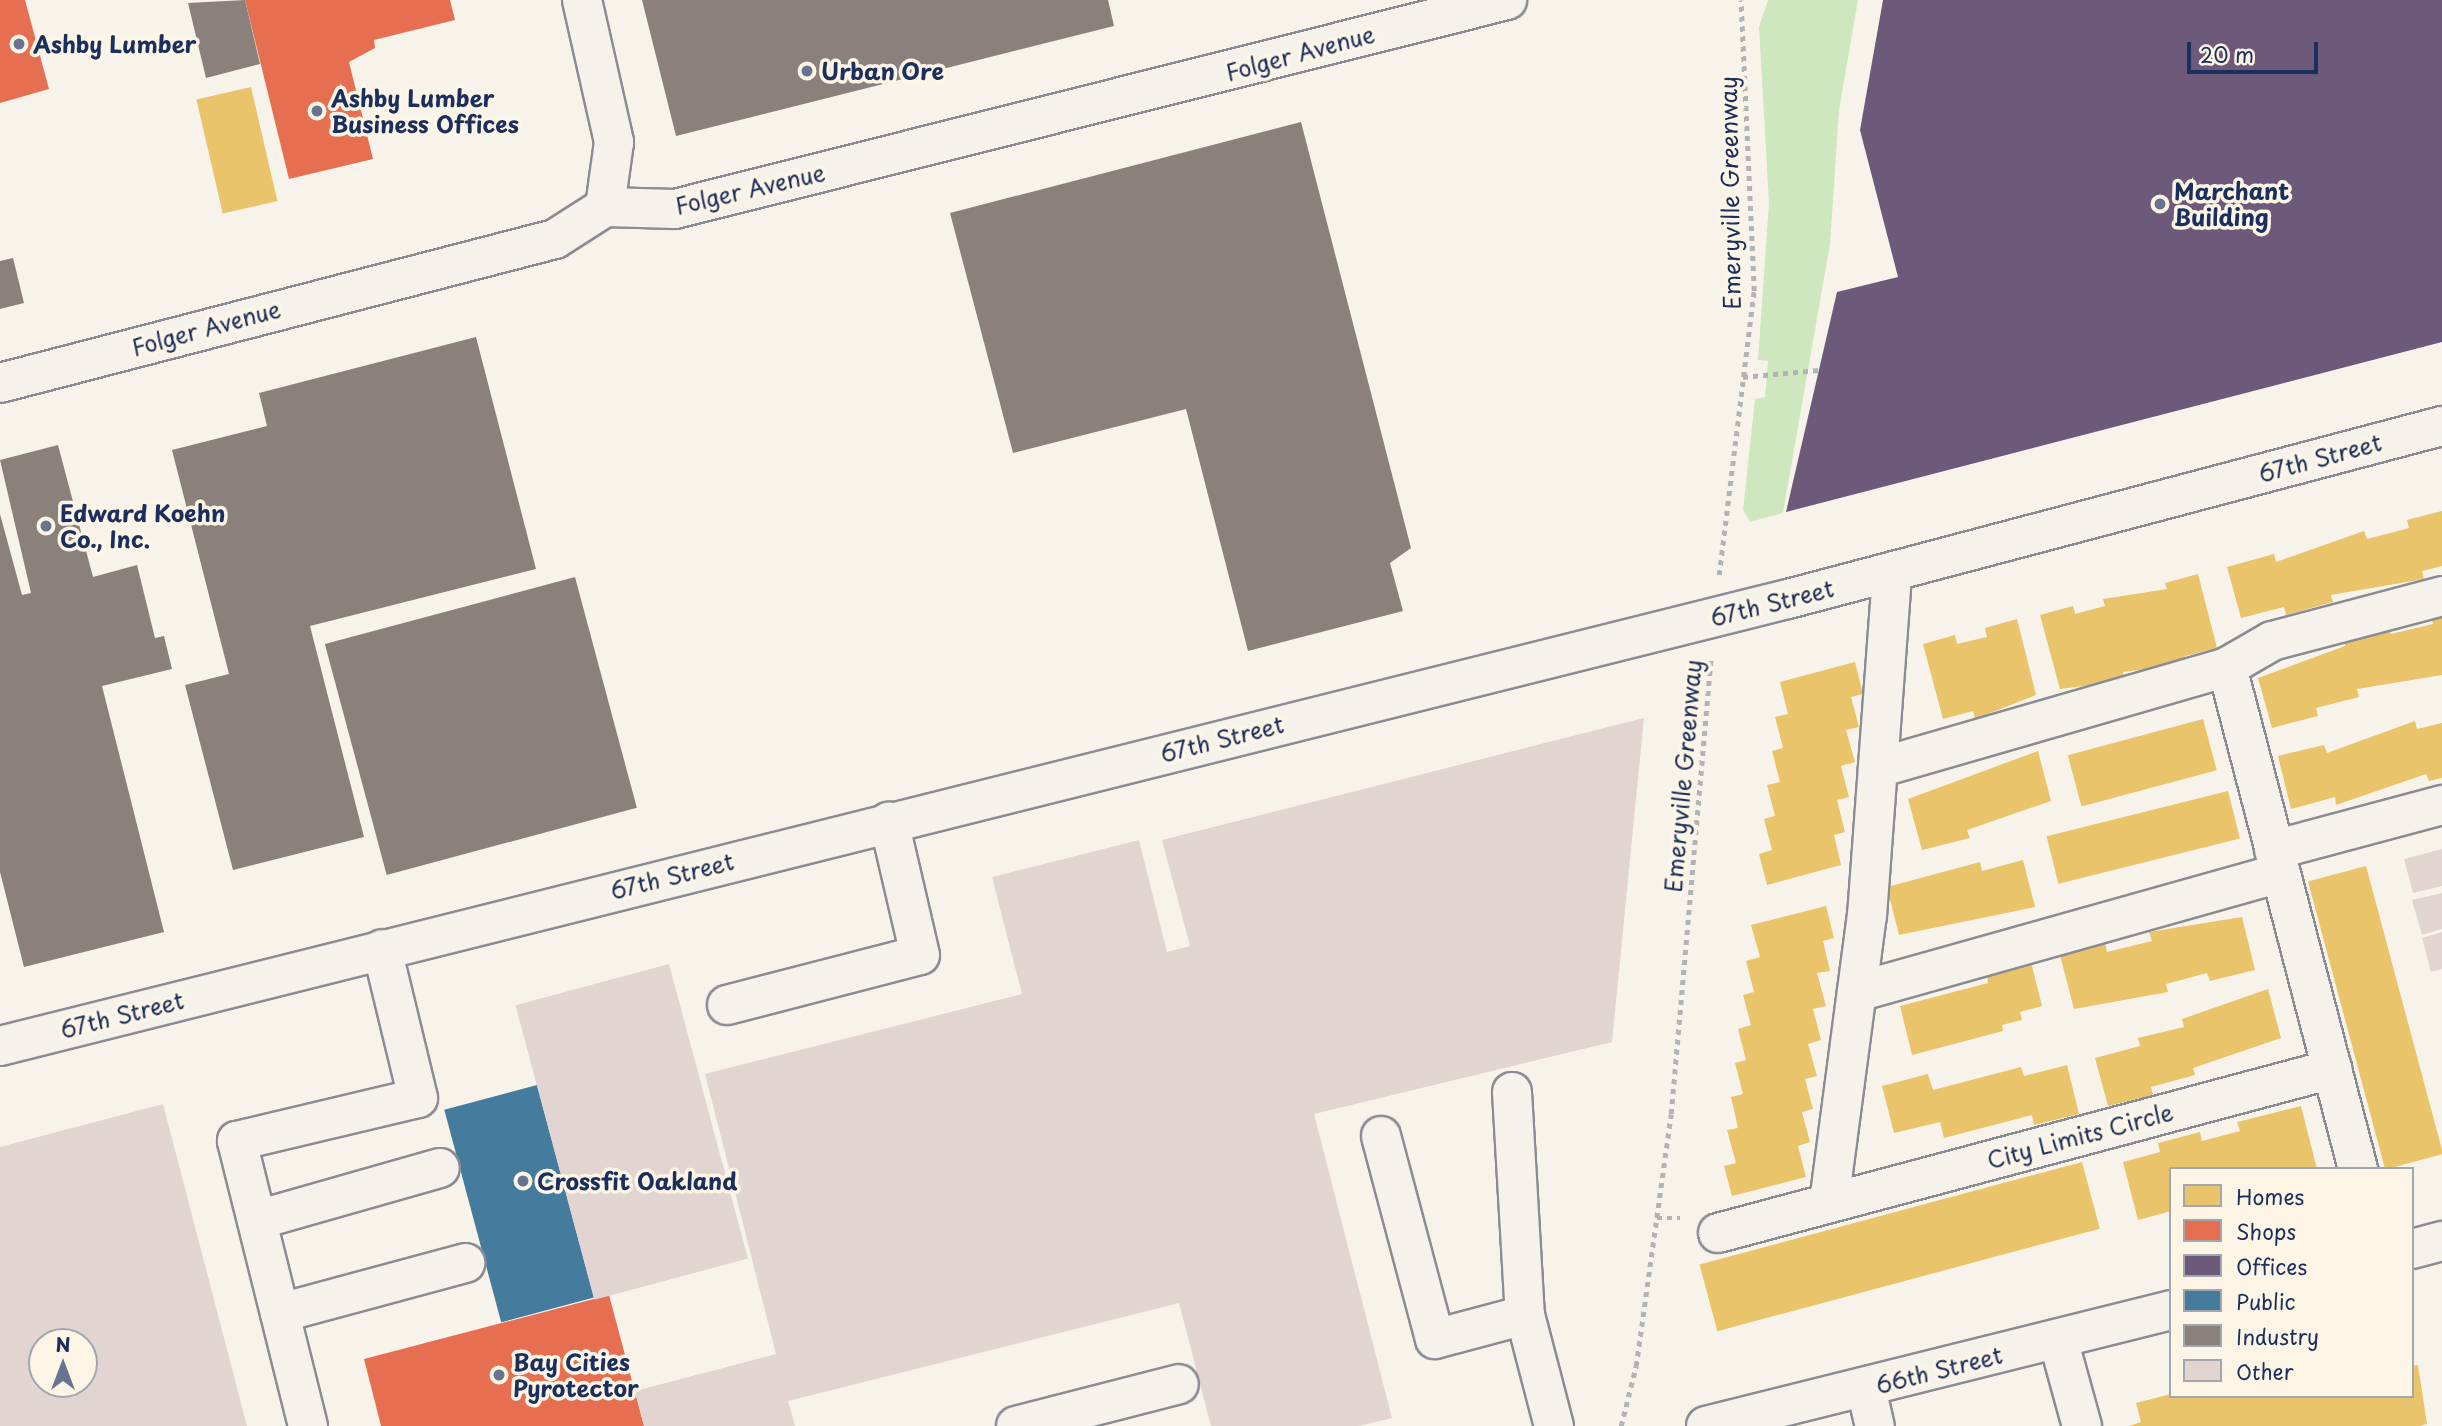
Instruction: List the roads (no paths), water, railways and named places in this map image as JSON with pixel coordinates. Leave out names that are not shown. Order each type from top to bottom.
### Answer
[{"type":"street","points":[[582,0],[614,142],[605,207]]},
{"type":"street","name":"Folger Avenue","points":[[0,383],[555,239],[605,207],[675,209],[1507,0]]},
{"type":"street","name":"67th Street","points":[[0,1046],[1715,618],[2442,426]]},
{"type":"street","points":[[1829,1203],[1857,992],[1878,768],[1892,572]]},
{"type":"street","points":[[1878,768],[2227,667],[2272,641],[2442,596]]},
{"type":"street","points":[[2227,667],[2357,1167]]},
{"type":"street","points":[[1857,992],[2278,862],[2442,804]]},
{"type":"street","points":[[727,1005],[920,955],[889,822]]},
{"type":"street","points":[[308,1426],[237,1141],[418,1098],[382,949]]},
{"type":"street","name":"City Limits Circle","points":[[1718,1233],[2332,1069]]},
{"type":"street","points":[[1512,1093],[1525,1315],[1554,1426]]},
{"type":"street","points":[[1381,1136],[1435,1339],[1525,1315]]},
{"type":"street","points":[[257,1220],[440,1168]]},
{"type":"street","points":[[2414,1248],[2442,1241]]},
{"type":"street","points":[[280,1313],[465,1263]]},
{"type":"street","name":"66th Street","points":[[1706,1426],[2169,1311]]},
{"type":"street","points":[[2058,1339],[2082,1426]]},
{"type":"street","points":[[1016,1426],[1179,1384]]},
{"type":"street","points":[[1866,1388],[1875,1426]]},
{"type":"place","name":"Ashby Lumber","points":[[19,44]]},
{"type":"place","name":"Urban Ore","points":[[807,71]]},
{"type":"place","name":"Ashby Lumber Business Offices","points":[[317,111]]},
{"type":"place","name":"Marchant Building","points":[[2160,204]]},
{"type":"place","name":"Edward Koehn Co., Inc.","points":[[46,526]]},
{"type":"place","name":"Crossfit Oakland","points":[[523,1181]]},
{"type":"place","name":"Bay Cities Pyrotector","points":[[499,1375]]}]
